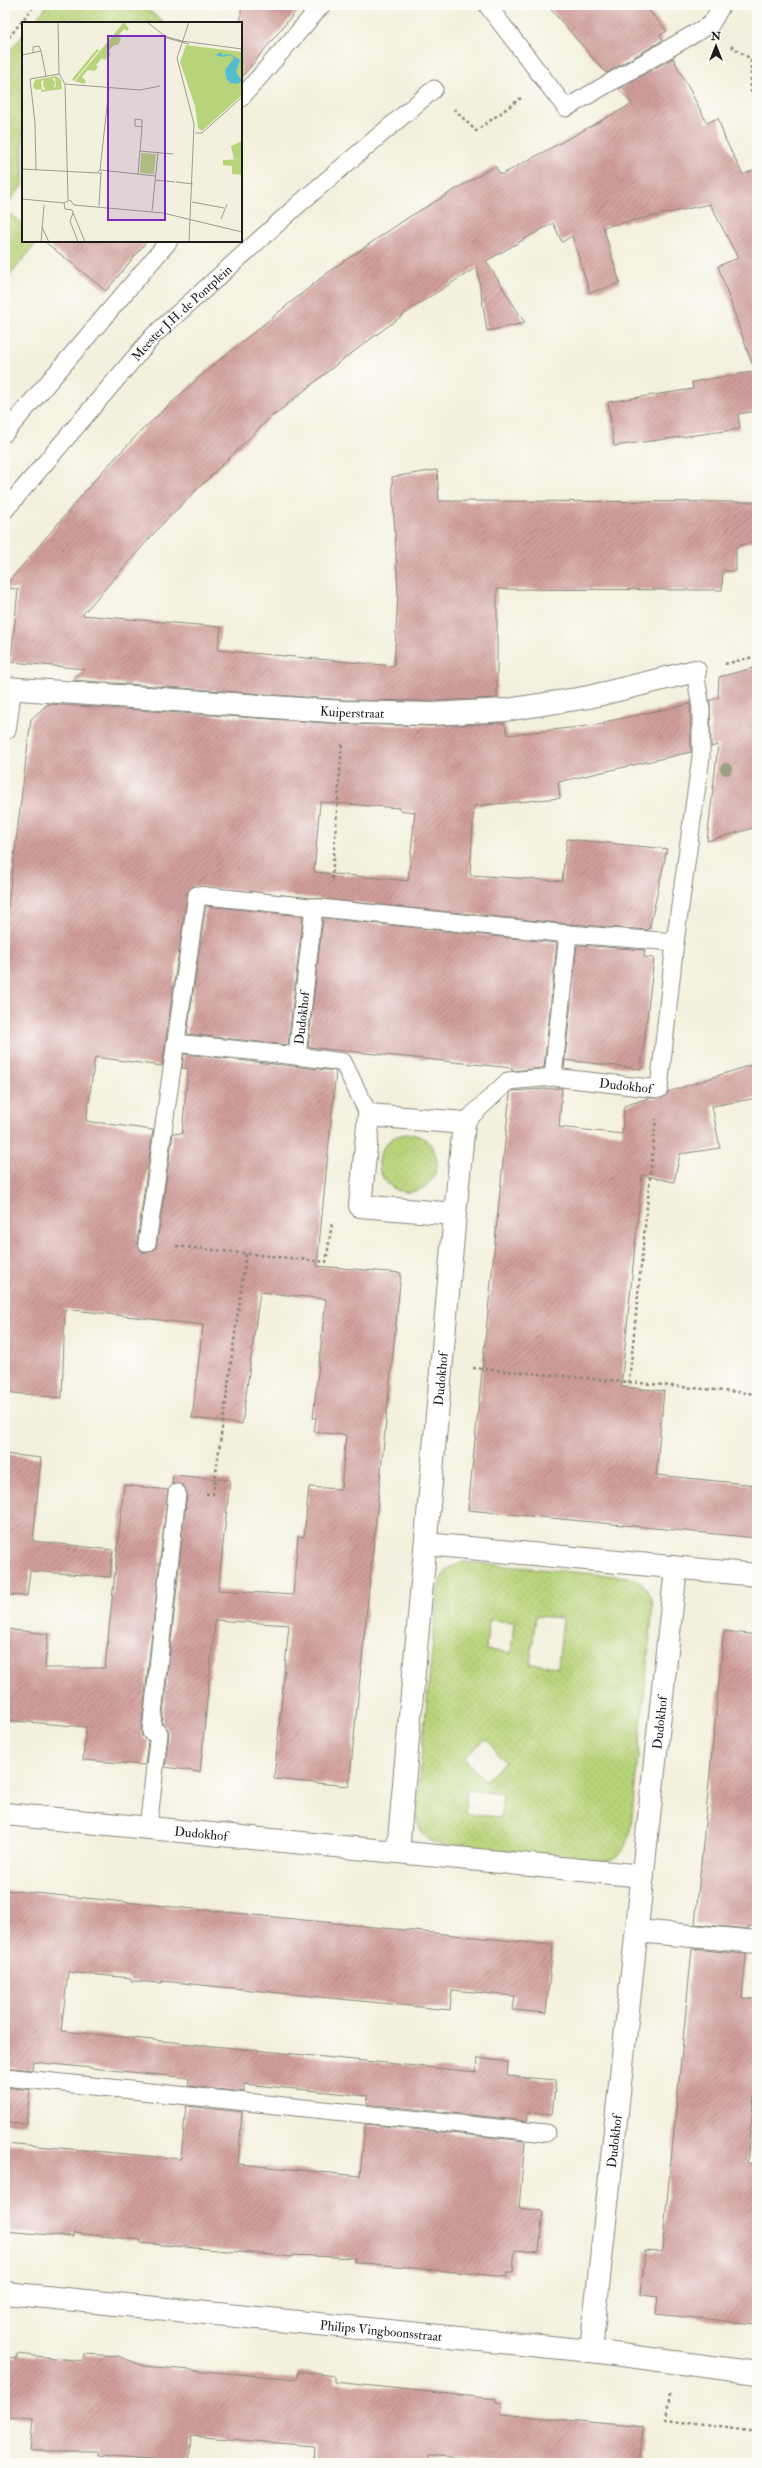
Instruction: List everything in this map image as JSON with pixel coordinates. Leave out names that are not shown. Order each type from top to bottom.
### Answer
[{"type":"street","name":"Kuiperstraat","points":[[7,688],[344,712],[432,714],[506,710],[589,697],[695,671]]},
{"type":"street","points":[[5,728],[7,688]]},
{"type":"street","points":[[456,1214],[360,1206],[369,1115],[464,1124]]},
{"type":"street","name":"Dudokhof","points":[[398,1851],[464,1124]]},
{"type":"street","points":[[426,1544],[757,1575]]},
{"type":"street","name":"Dudokhof","points":[[591,2351],[676,1568]]},
{"type":"street","name":"Dudokhof","points":[[5,1814],[643,1876]]},
{"type":"street","points":[[637,1931],[757,1942]]},
{"type":"street","name":"Philips Vingboonsstraat","points":[[5,2293],[591,2351],[757,2373]]},
{"type":"lane","points":[[242,97],[322,5]]},
{"type":"lane","points":[[487,5],[566,108],[710,24],[722,5]]},
{"type":"lane","name":"Meester J.H. de Pontplein","points":[[5,510],[154,335],[299,204],[434,89]]},
{"type":"lane","points":[[5,433],[168,242]]},
{"type":"lane","points":[[147,1243],[197,895],[568,934],[675,942],[701,757],[702,708],[695,671]]},
{"type":"lane","name":"Dudokhof","points":[[175,1043],[297,1056],[322,908]]},
{"type":"lane","points":[[464,1124],[508,1081],[553,1077],[568,934]]},
{"type":"lane","name":"Dudokhof","points":[[553,1077],[659,1089],[675,942]]},
{"type":"lane","points":[[297,1056],[343,1062],[369,1115]]},
{"type":"lane","points":[[148,1828],[159,1733],[151,1732],[178,1493]]},
{"type":"lane","points":[[5,2077],[546,2133]]},
{"type":"path","points":[[5,42],[35,5]]},
{"type":"path","points":[[751,60],[751,91],[757,101]]},
{"type":"path","points":[[434,89],[476,131],[545,80]]},
{"type":"path","points":[[322,908],[344,712]]},
{"type":"path","points":[[629,1382],[657,1112]]},
{"type":"path","points":[[147,1243],[326,1262],[333,1215],[360,1206]]},
{"type":"path","points":[[178,1493],[213,1494],[246,1254]]},
{"type":"path","points":[[483,1369],[757,1394]]},
{"type":"path","points":[[675,2361],[666,2420],[757,2432]]},
{"type":"green space","points":[[48,5],[142,5],[163,22],[34,22]]},
{"type":"green space","points":[[22,36],[22,186],[5,207],[5,57]]},
{"type":"green space","points":[[5,209],[22,223],[22,242],[37,242],[8,278],[5,276]]},
{"type":"green space","points":[[402,1134],[414,1134],[429,1142],[437,1157],[437,1169],[429,1184],[414,1192],[402,1192],[387,1184],[379,1169],[379,1157],[387,1142]]},
{"type":"green space","points":[[463,1562],[627,1577],[633,1578],[642,1583],[648,1591],[653,1606],[631,1826],[624,1849],[616,1857],[603,1862],[442,1845],[431,1841],[420,1829],[416,1812],[438,1589],[441,1579],[446,1571]],"holes":[[[536,1616],[563,1618],[558,1667],[530,1664]],[[489,1620],[514,1622],[511,1653],[486,1650]],[[486,1739],[505,1762],[484,1781],[464,1758]],[[467,1790],[503,1794],[501,1817],[465,1814]]]},
{"type":"building","points":[[241,5],[301,5],[242,77]]},
{"type":"building","points":[[547,5],[644,5],[667,31],[660,35],[663,40],[606,73]]},
{"type":"building","points":[[673,58],[707,123],[718,118],[725,139],[743,175],[757,168],[757,363],[752,364],[718,266],[738,258],[710,204],[603,227],[620,283],[590,293],[572,236],[562,242],[553,223],[486,261],[525,323],[487,331],[477,267],[418,304],[337,364],[273,416],[274,414],[163,523],[82,615],[221,627],[218,650],[394,666],[398,594],[392,477],[437,470],[439,501],[757,502],[757,540],[736,547],[736,571],[723,571],[722,590],[497,589],[497,698],[432,701],[345,700],[73,680],[85,669],[11,662],[18,589],[5,588],[5,586],[100,474],[140,432],[207,370],[331,270],[409,217],[495,166],[501,175],[632,104],[619,89]]},
{"type":"building","points":[[45,242],[146,242],[106,291]]},
{"type":"building","points":[[757,371],[757,411],[738,414],[740,429],[614,446],[608,402],[693,389],[692,382]]},
{"type":"building","points":[[757,667],[757,827],[707,841],[718,745],[711,747],[710,700],[718,698],[719,677]]},
{"type":"building","points":[[48,704],[344,724],[432,726],[504,723],[508,735],[605,724],[604,722],[690,704],[691,752],[558,782],[560,798],[474,806],[470,875],[562,881],[567,839],[667,849],[649,930],[569,924],[193,886],[187,894],[162,1066],[95,1057],[86,1121],[153,1130],[137,1242],[141,1251],[146,1253],[155,1249],[157,1244],[173,1133],[182,1134],[188,1069],[182,1068],[184,1054],[336,1071],[317,1266],[401,1273],[349,1786],[274,1779],[289,1625],[215,1620],[200,1772],[165,1767],[169,1734],[168,1729],[162,1724],[187,1494],[183,1485],[172,1484],[173,1475],[230,1480],[218,1590],[293,1595],[298,1536],[304,1537],[309,1487],[341,1489],[346,1435],[314,1432],[316,1418],[313,1418],[326,1299],[260,1292],[242,1424],[192,1418],[203,1325],[65,1309],[62,1398],[5,1392],[5,930],[31,719]],"holes":[[[320,802],[399,808],[399,810],[415,812],[408,881],[314,872]]]},
{"type":"building","points":[[206,906],[303,916],[288,1045],[187,1034]]},
{"type":"building","points":[[323,918],[557,943],[544,1068],[512,1071],[512,1068],[308,1047]]},
{"type":"building","points":[[577,945],[645,950],[644,957],[654,958],[641,1069],[565,1060],[564,1068]]},
{"type":"building","points":[[757,1063],[757,1098],[712,1106],[720,1148],[680,1154],[674,1182],[642,1175],[621,1387],[664,1391],[656,1475],[757,1485],[757,1538],[468,1510],[510,1093],[512,1091],[562,1088],[559,1127],[622,1134],[624,1106],[649,1098],[663,1098],[668,1092]]},
{"type":"building","points":[[5,1454],[41,1458],[33,1541],[113,1550],[110,1577],[30,1571],[27,1596],[5,1595]]},
{"type":"building","points":[[124,1485],[168,1490],[141,1731],[142,1736],[148,1741],[145,1765],[83,1760],[86,1727],[5,1720],[5,1629],[48,1634],[45,1668],[105,1668]]},
{"type":"building","points":[[724,1631],[757,1635],[757,1926],[749,1926],[749,1929],[695,1924]]},
{"type":"building","points":[[5,1890],[553,1945],[546,2013],[513,2010],[515,1996],[452,1990],[450,2010],[162,1981],[162,1983],[131,1981],[131,1978],[68,1972],[61,2031],[476,2072],[477,2058],[508,2062],[507,2076],[556,2080],[552,2114],[528,2112],[527,2121],[367,2104],[368,2096],[244,2084],[244,2092],[188,2086],[189,2078],[33,2062],[32,2070],[5,2067]]},
{"type":"building","points":[[692,1949],[746,1954],[742,1998],[757,1999],[757,2097],[754,2097],[747,2163],[757,2164],[757,2324],[656,2314],[658,2297],[641,2295],[645,2251],[662,2252]]},
{"type":"building","points":[[5,2087],[30,2090],[26,2124],[5,2123]]},
{"type":"building","points":[[186,2106],[242,2112],[238,2164],[360,2176],[365,2124],[525,2141],[519,2208],[543,2211],[539,2252],[515,2250],[513,2273],[507,2273],[507,2277],[354,2262],[355,2258],[293,2255],[293,2257],[141,2243],[141,2240],[73,2233],[73,2237],[5,2231],[5,2143],[181,2159]]},
{"type":"building","points":[[17,2354],[83,2361],[84,2354],[118,2356],[144,2366],[297,2379],[298,2372],[304,2372],[334,2376],[334,2382],[496,2399],[496,2402],[502,2403],[501,2414],[643,2427],[639,2463],[507,2463],[428,2456],[427,2463],[313,2463],[314,2446],[191,2436],[189,2463],[98,2456],[98,2451],[30,2451],[33,2419],[5,2417],[5,2357],[16,2358]]}]
